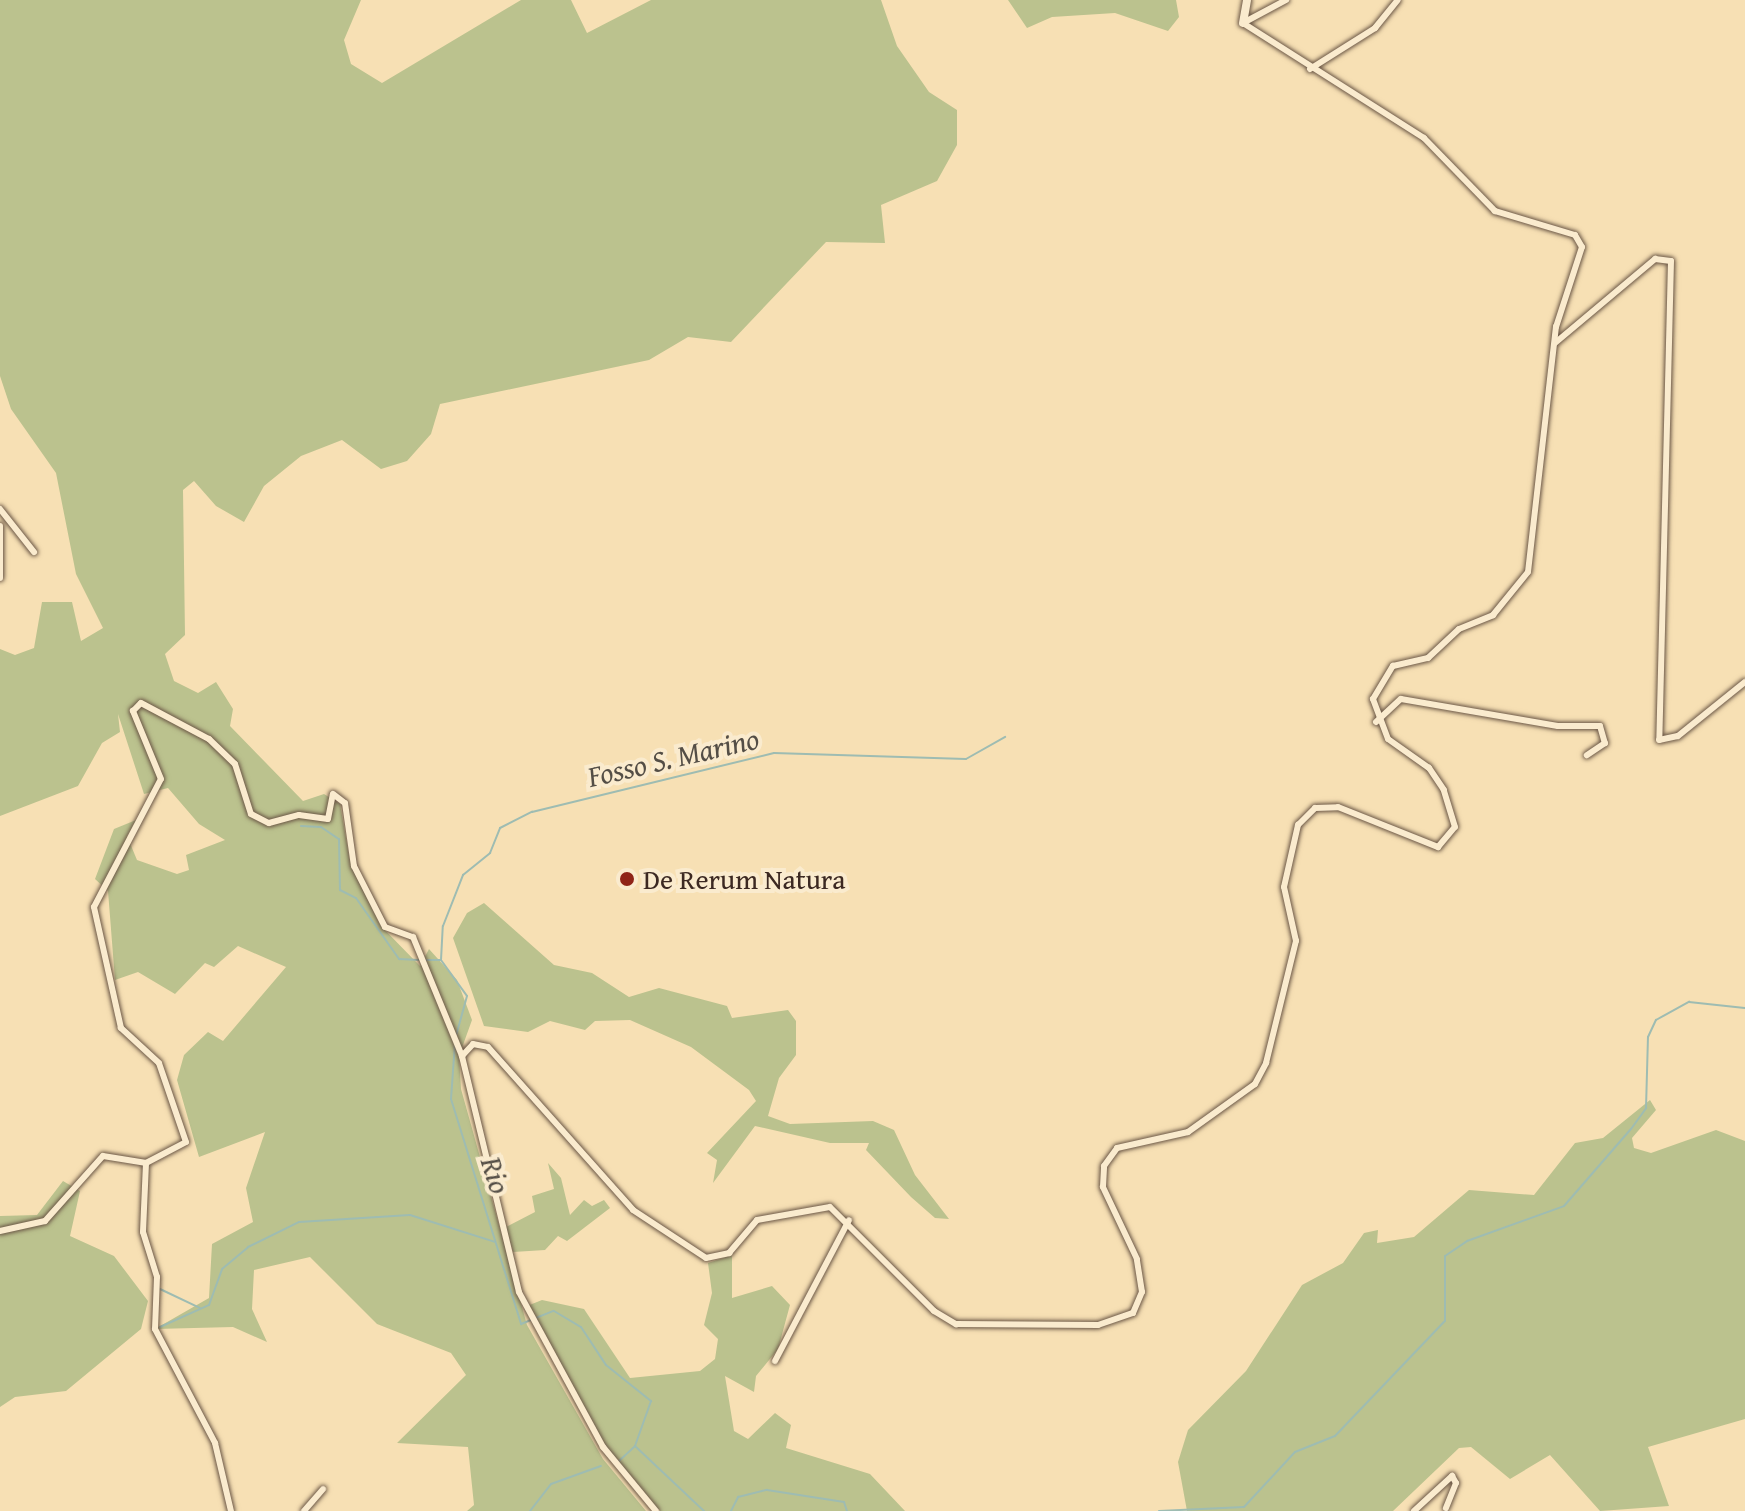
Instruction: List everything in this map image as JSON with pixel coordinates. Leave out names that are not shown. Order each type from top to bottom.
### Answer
[{"type":"street","points":[[1243,23],[1247,0]]},
{"type":"street","points":[[1243,23],[1286,0]]},
{"type":"street","points":[[1310,69],[1375,28],[1398,0]]},
{"type":"street","points":[[462,1056],[473,1044],[488,1047],[633,1210],[706,1258],[729,1253],[757,1220],[791,1208],[830,1207],[849,1220],[934,1311],[956,1324],[1098,1325],[1133,1313],[1142,1292],[1137,1259],[1103,1187],[1104,1166],[1117,1148],[1188,1132],[1255,1084],[1292,965],[1296,941],[1284,887],[1298,825],[1315,808],[1338,807],[1438,847],[1455,827],[1429,768],[1376,722],[1373,699],[1393,666],[1428,658],[1459,629],[1493,615],[1528,572],[1555,343],[1580,268],[1575,235],[1495,211],[1424,138],[1310,69],[1243,23]]},
{"type":"street","points":[[1555,343],[1655,259],[1671,261],[1659,740],[1678,736],[1745,682]]},
{"type":"street","points":[[0,509],[34,552]]},
{"type":"street","points":[[0,526],[0,578]]},
{"type":"street","points":[[1376,722],[1401,699],[1558,726],[1600,726],[1605,743],[1587,755]]},
{"type":"street","points":[[0,1231],[45,1221],[103,1156],[146,1163],[183,1147],[186,1131],[159,1063],[121,1028],[94,907],[161,779],[133,711],[141,703],[209,739],[235,764],[251,814],[269,823],[299,815],[328,819],[333,794],[345,803],[354,866],[385,927],[413,937],[435,979],[449,1027],[462,1056],[494,1205],[527,1312],[603,1447],[656,1511]]},
{"type":"street","points":[[146,1163],[143,1232],[157,1277],[155,1329],[215,1443],[231,1511]]},
{"type":"street","points":[[775,1361],[849,1220]]},
{"type":"street","points":[[1414,1511],[1452,1476],[1456,1483],[1446,1508]]},
{"type":"street","points":[[304,1511],[323,1489]]},
{"type":"green space","points":[[0,0],[361,0],[344,40],[351,64],[382,83],[521,0],[571,0],[587,33],[651,0],[881,0],[897,46],[929,92],[957,110],[957,145],[937,181],[881,205],[885,243],[826,242],[731,342],[688,337],[649,360],[440,404],[431,434],[407,461],[381,469],[342,440],[301,456],[264,486],[244,522],[216,506],[194,481],[183,490],[185,635],[165,654],[174,681],[198,693],[216,682],[233,709],[230,726],[303,801],[324,794],[340,804],[350,861],[380,925],[420,966],[429,949],[457,980],[472,1020],[459,1056],[461,1089],[527,1325],[603,1459],[646,1511],[467,1511],[474,1505],[468,1447],[397,1443],[466,1375],[451,1353],[377,1324],[310,1257],[254,1270],[252,1309],[267,1342],[233,1327],[155,1329],[209,1298],[212,1244],[253,1222],[246,1188],[265,1132],[199,1157],[177,1080],[184,1055],[208,1032],[223,1041],[286,967],[238,946],[214,967],[205,963],[175,994],[138,972],[115,980],[108,891],[95,879],[114,829],[136,820],[127,836],[137,860],[177,874],[189,870],[186,855],[225,840],[199,824],[168,788],[144,794],[118,714],[120,732],[102,743],[78,786],[0,816],[0,649],[15,655],[34,648],[42,602],[72,602],[81,641],[103,628],[76,574],[56,473],[11,409],[0,376]]},
{"type":"green space","points":[[1008,0],[1176,0],[1179,17],[1168,31],[1115,13],[1052,17],[1027,28]]},
{"type":"green space","points":[[484,903],[554,965],[592,973],[629,997],[659,988],[727,1006],[732,1018],[788,1010],[796,1021],[796,1055],[779,1078],[768,1116],[790,1124],[873,1121],[894,1130],[915,1175],[949,1219],[935,1218],[911,1197],[866,1150],[869,1143],[830,1143],[755,1126],[713,1183],[717,1160],[707,1153],[756,1101],[749,1090],[691,1047],[630,1020],[595,1021],[585,1030],[550,1021],[528,1032],[484,1026],[453,938],[467,913]]},
{"type":"green space","points":[[1650,1100],[1656,1110],[1632,1138],[1634,1148],[1651,1153],[1716,1130],[1745,1141],[1745,1419],[1648,1447],[1669,1506],[1600,1511],[1550,1455],[1510,1479],[1471,1447],[1459,1448],[1393,1511],[1187,1511],[1178,1462],[1188,1430],[1246,1371],[1302,1285],[1343,1263],[1364,1233],[1378,1230],[1377,1243],[1414,1237],[1469,1190],[1534,1195],[1575,1143],[1603,1138]]},
{"type":"green space","points":[[548,1163],[561,1178],[570,1215],[584,1200],[592,1206],[604,1200],[610,1208],[567,1241],[558,1236],[545,1250],[513,1252],[506,1227],[535,1212],[532,1196],[554,1189]]},
{"type":"green space","points":[[63,1181],[80,1191],[70,1236],[114,1256],[148,1301],[141,1329],[66,1391],[15,1397],[0,1407],[0,1216],[37,1215]]},
{"type":"green space","points":[[732,1255],[732,1298],[772,1286],[790,1305],[778,1349],[756,1376],[754,1392],[725,1376],[734,1431],[748,1439],[775,1413],[791,1425],[786,1448],[870,1474],[905,1511],[660,1511],[608,1450],[527,1306],[542,1300],[584,1309],[630,1378],[700,1371],[715,1359],[718,1339],[704,1325],[712,1293],[708,1263]]},
{"type":"waterway","name":"Fosso S. Marino","points":[[441,960],[443,926],[463,875],[490,853],[500,828],[532,812],[774,753],[966,759],[1005,737]]},
{"type":"waterway","name":"Rio","points":[[301,826],[321,827],[339,839],[340,890],[356,898],[399,959],[419,960]]},
{"type":"waterway","name":"Rio","points":[[426,960],[441,960],[467,996],[456,1036]]},
{"type":"waterway","points":[[1159,1511],[1244,1507],[1295,1452],[1335,1436],[1445,1321],[1445,1256],[1467,1241],[1564,1206],[1631,1129],[1646,1108],[1648,1037],[1656,1020],[1689,1002],[1745,1008]]},
{"type":"waterway","name":"Rio","points":[[455,1043],[451,1099],[521,1324],[554,1311],[581,1327],[606,1365],[651,1401],[635,1446],[704,1511]]},
{"type":"waterway","points":[[160,1327],[209,1305],[222,1269],[248,1247],[299,1222],[410,1215],[495,1242]]},
{"type":"waterway","points":[[160,1289],[200,1308]]},
{"type":"waterway","points":[[619,1461],[635,1446]]},
{"type":"waterway","points":[[530,1511],[551,1484],[601,1466]]},
{"type":"waterway","name":"Rio","points":[[731,1511],[738,1497],[767,1490],[844,1502],[847,1511]]},
{"type":"place","name":"De Rerum Natura","points":[[627,879]]}]
